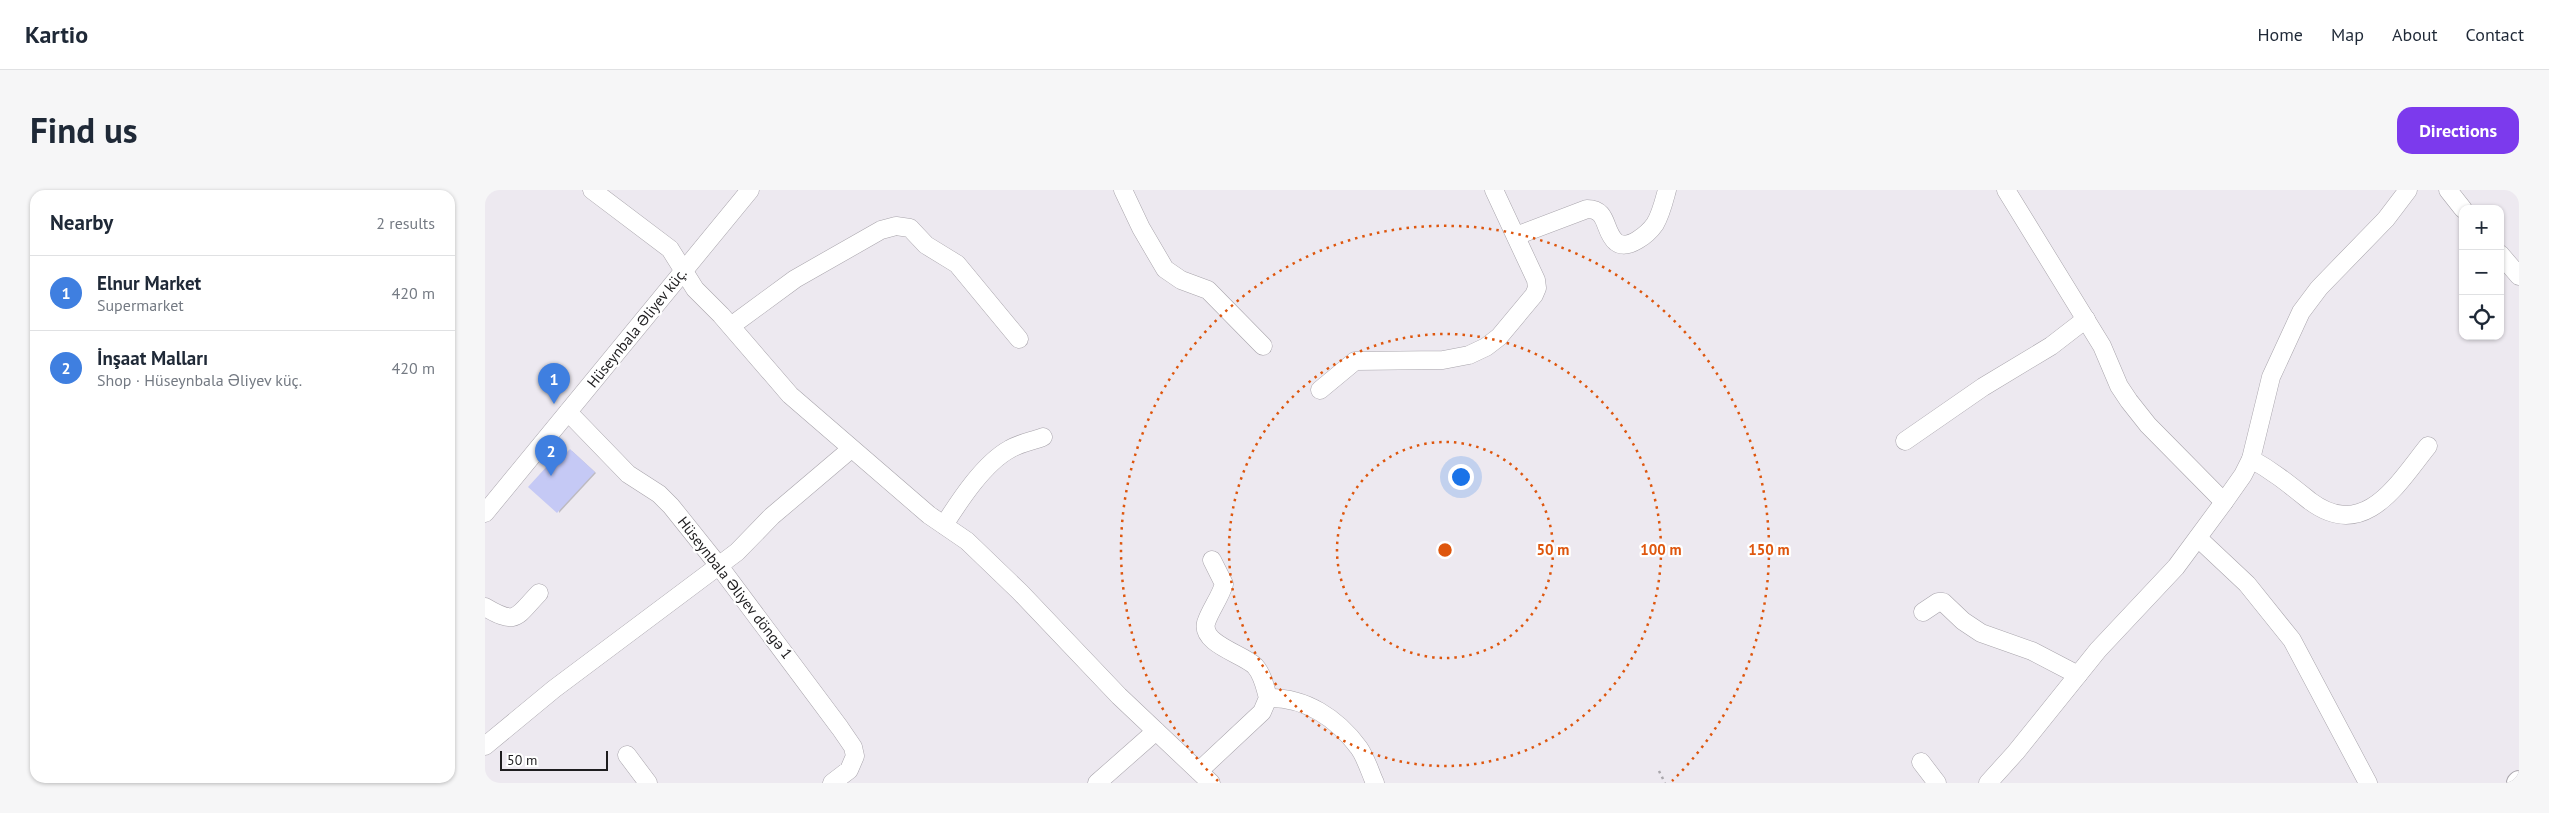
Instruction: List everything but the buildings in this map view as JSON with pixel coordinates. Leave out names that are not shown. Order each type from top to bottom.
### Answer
[{"type":"street","points":[[592,190],[670,249],[695,289],[731,326],[790,395],[851,449],[967,541],[1020,592],[1073,649],[1205,777],[1262,712],[1268,698],[1261,674],[1253,664],[1214,642],[1207,633],[1206,624],[1224,584],[1212,560]]},
{"type":"street","name":"Hüseynbala Əliyev küç.","points":[[485,513],[751,190]]},
{"type":"street","points":[[1123,190],[1141,228],[1165,269],[1181,280],[1208,290],[1263,346]]},
{"type":"street","points":[[1320,390],[1355,361],[1443,360],[1469,355],[1486,348],[1499,337],[1533,296],[1537,288],[1536,280],[1494,190]]},
{"type":"street","points":[[1516,236],[1587,209],[1595,209],[1601,214],[1615,241],[1622,245],[1630,244],[1654,225],[1667,190]]},
{"type":"street","points":[[2006,190],[2102,346],[2119,386],[2129,401],[2148,425],[2224,502]]},
{"type":"street","points":[[1987,783],[2016,752],[2078,674],[2176,567],[2224,502],[2243,475],[2251,459],[2271,377],[2301,312],[2319,288],[2386,219],[2408,190]]},
{"type":"street","points":[[2448,190],[2460,205]]},
{"type":"street","points":[[731,326],[795,279],[881,230],[896,226],[910,228],[926,245],[957,264],[1019,339]]},
{"type":"street","points":[[2504,259],[2519,276]]},
{"type":"street","points":[[1905,441],[1983,387],[2051,346],[2086,319]]},
{"type":"street","name":"Hüseynbala Əliyev döngə 1","points":[[568,412],[628,474],[659,494],[719,566],[853,747],[855,756],[853,764],[832,783]]},
{"type":"street","points":[[945,525],[960,501],[996,458],[1011,448],[1043,438]]},
{"type":"street","points":[[2251,459],[2273,470],[2311,502],[2324,509],[2344,515],[2359,514],[2376,506],[2389,494],[2428,446]]},
{"type":"street","points":[[485,746],[554,689],[737,552],[772,516],[851,449]]},
{"type":"street","points":[[2198,538],[2247,584],[2292,640],[2367,783]]},
{"type":"street","points":[[485,607],[503,618],[511,618],[517,615],[539,593]]},
{"type":"street","points":[[1923,612],[1938,602],[1943,602],[1981,633],[2033,651],[2078,674]]},
{"type":"street","points":[[1268,698],[1286,698],[1319,710],[1359,749],[1375,783]]},
{"type":"street","points":[[1097,783],[1156,731]]},
{"type":"street","points":[[627,755],[648,783]]},
{"type":"street","points":[[1921,762],[1937,783]]},
{"type":"path","points":[[1659,771],[1665,783]]},
{"type":"place","name":"Elnur Market","points":[[554,404]]},
{"type":"place","name":"İnşaat Malları","points":[[551,476]]}]
